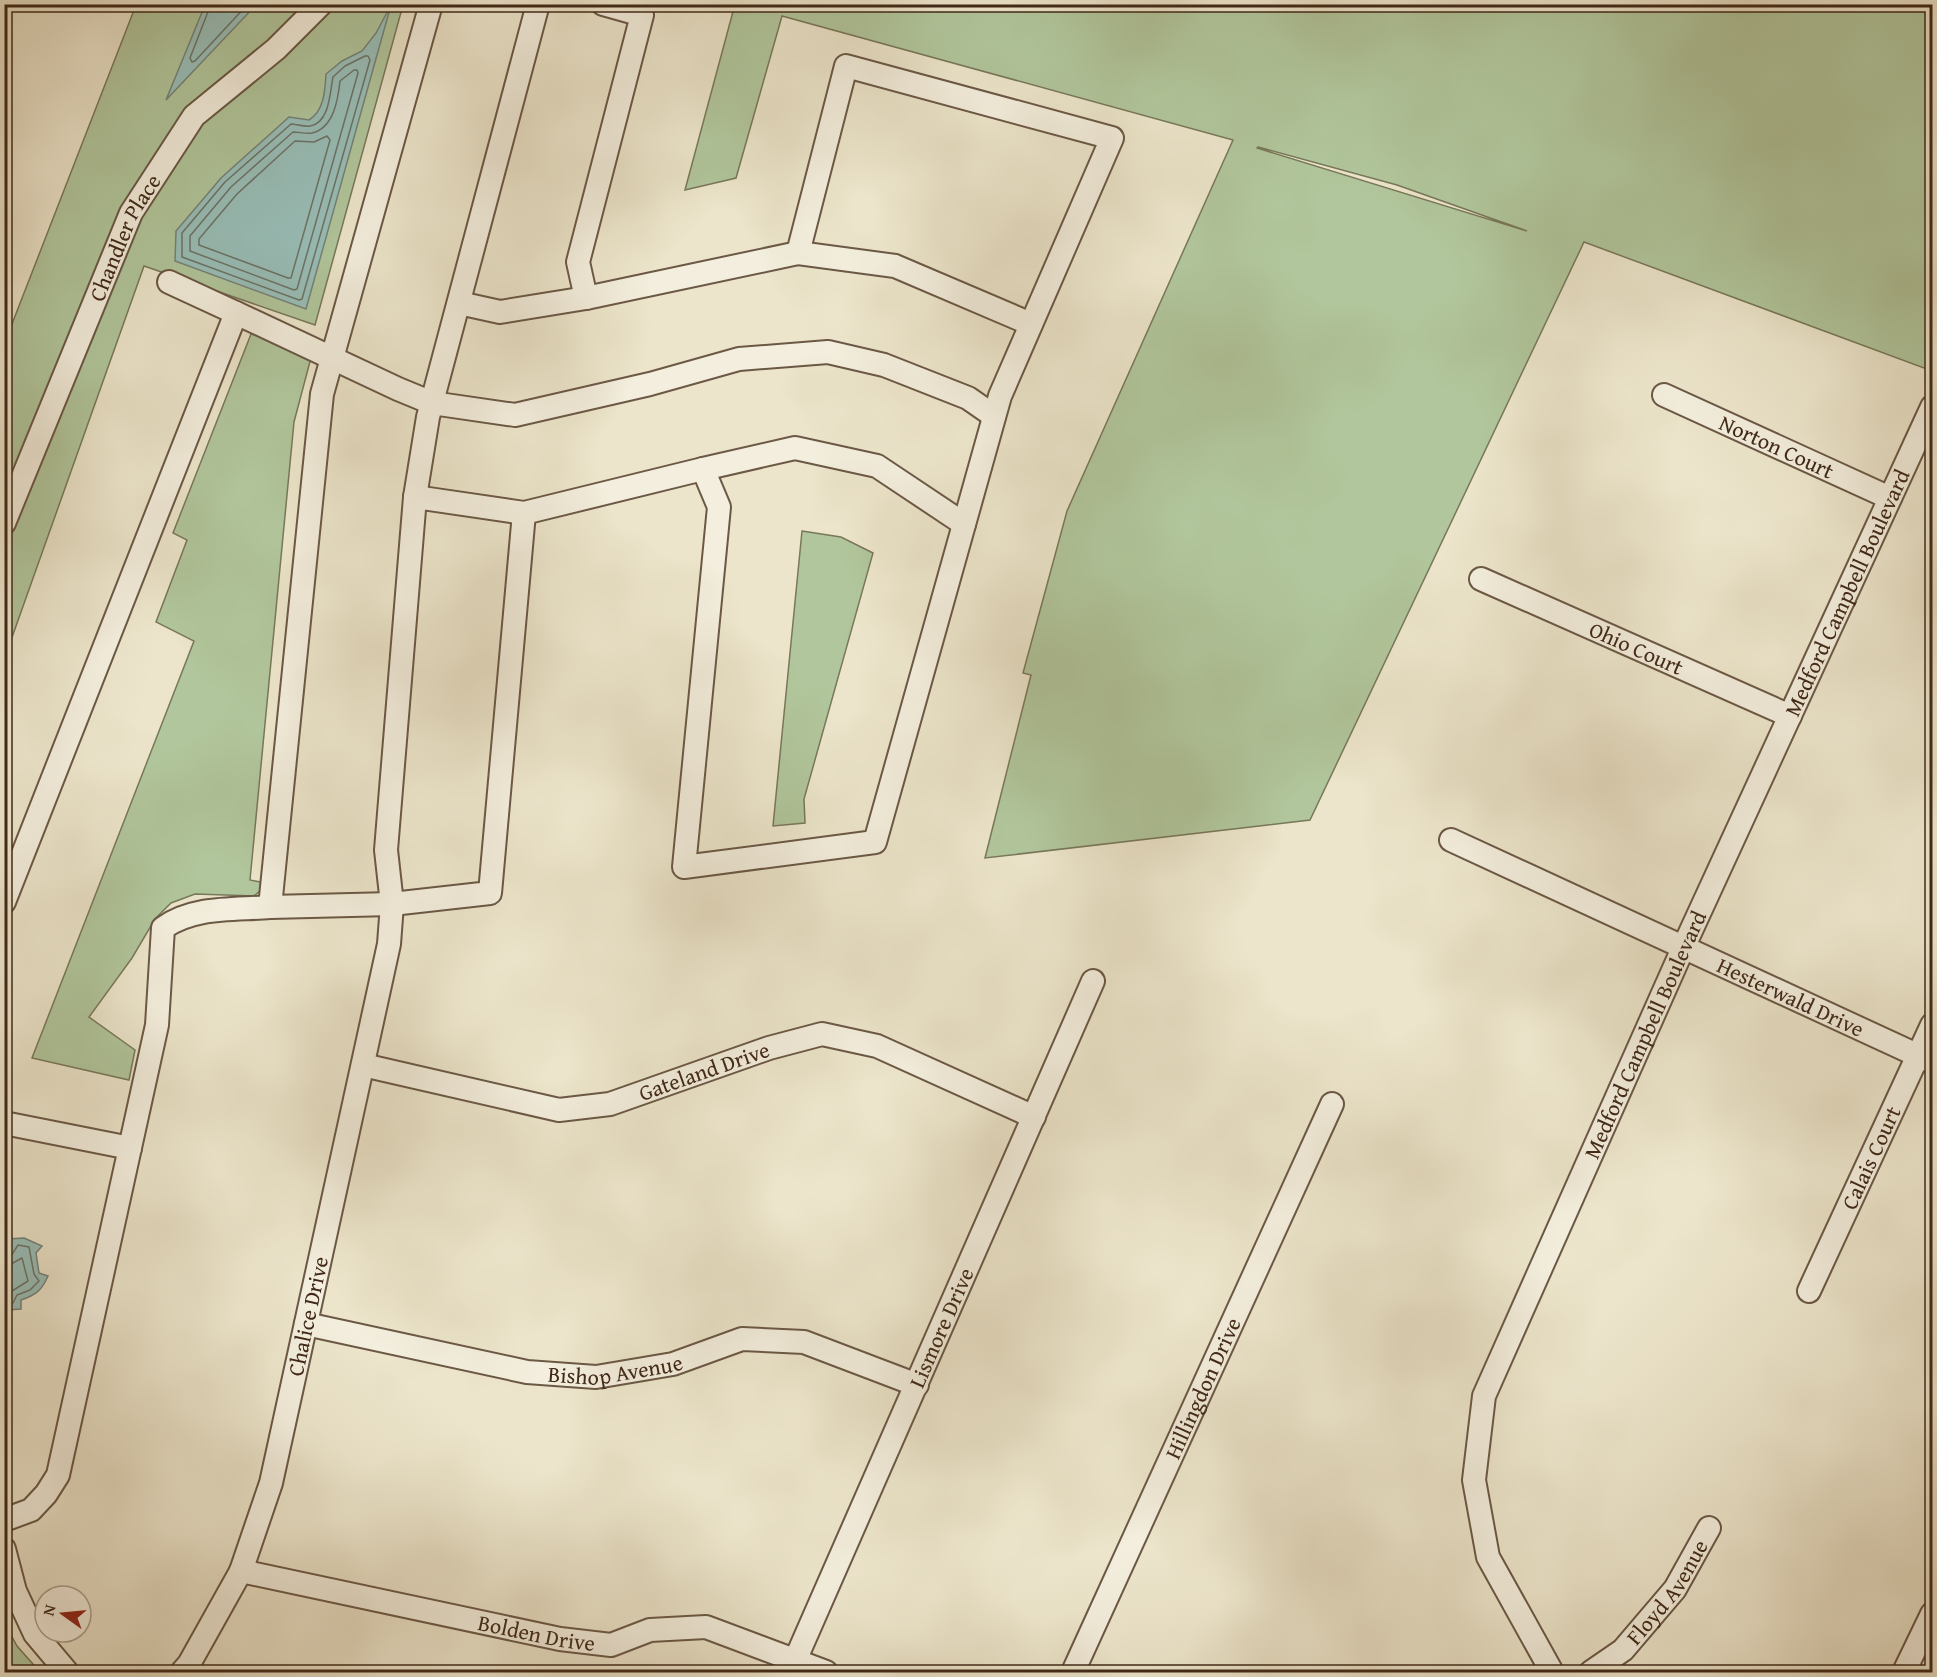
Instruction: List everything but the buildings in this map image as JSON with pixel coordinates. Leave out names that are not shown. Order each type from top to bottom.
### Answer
[{"type":"street","name":"Chandler Place","points":[[4,523],[132,213],[194,116],[276,49],[321,4]]},
{"type":"street","points":[[270,907],[322,394],[431,4]]},
{"type":"street","name":"Chalice Drive","points":[[182,1672],[189,1664],[241,1571],[271,1483],[389,944],[392,904],[386,850],[415,497],[432,403],[538,4]]},
{"type":"street","points":[[586,298],[578,262],[642,15],[603,4]]},
{"type":"street","points":[[703,469],[719,507],[684,867],[876,842],[1000,396],[1112,138],[846,66],[798,253]]},
{"type":"street","points":[[459,303],[500,312],[586,298],[798,253],[895,266],[1032,324]]},
{"type":"street","points":[[169,282],[432,403],[515,415],[650,384],[739,359],[828,352],[884,365],[968,398],[994,417]]},
{"type":"street","points":[[4,902],[236,313]]},
{"type":"street","name":"Norton Court","points":[[1664,395],[1890,498]]},
{"type":"street","name":"Medford Campbell Boulevard","points":[[1552,1672],[1488,1557],[1474,1480],[1484,1396],[1684,946],[1932,407]]},
{"type":"street","points":[[415,497],[524,513],[795,448],[877,466],[964,524]]},
{"type":"street","points":[[4,1520],[31,1510],[46,1494],[58,1475],[157,1025],[163,928],[176,919],[195,913],[270,907],[392,904],[490,893],[524,513]]},
{"type":"street","name":"Ohio Court","points":[[1481,579],[1790,716]]},
{"type":"street","name":"Hesterwald Drive","points":[[1451,840],[1925,1059]]},
{"type":"street","name":"Lismore Drive","points":[[793,1666],[1094,981]]},
{"type":"street","name":"Calais Court","points":[[1809,1291],[1925,1059],[1932,1025]]},
{"type":"street","name":"Gateland Drive","points":[[363,1065],[559,1110],[610,1104],[769,1048],[822,1034],[877,1046],[1034,1117]]},
{"type":"street","name":"Hillingdon Drive","points":[[1073,1672],[1332,1104]]},
{"type":"street","points":[[4,1123],[130,1148]]},
{"type":"street","name":"Bishop Avenue","points":[[306,1324],[527,1372],[596,1377],[673,1364],[742,1339],[804,1342],[917,1385]]},
{"type":"street","name":"Floyd Avenue","points":[[1591,1672],[1623,1650],[1676,1589],[1709,1528]]},
{"type":"street","points":[[4,1549],[15,1591],[34,1634],[68,1672]]},
{"type":"street","name":"Bolden Drive","points":[[241,1571],[560,1639],[611,1645],[650,1630],[705,1628],[793,1666],[826,1672]]},
{"type":"street","points":[[1904,1672],[1924,1654],[1932,1614]]},
{"type":"green space","points":[[735,4],[1932,5],[1932,371],[1584,242],[1310,820],[985,858],[1031,675],[1023,673],[1067,511],[1233,140],[782,16],[736,178],[685,190]],"holes":[[[1258,147],[1397,185],[1527,231],[1257,148]]]},
{"type":"green space","points":[[136,5],[403,5],[315,325],[144,266],[5,657],[5,342]]},
{"type":"green space","points":[[253,329],[312,354],[294,422],[250,880],[260,882],[261,890],[254,896],[195,894],[171,903],[155,919],[132,958],[89,1017],[135,1050],[129,1080],[32,1058],[194,641],[156,622],[187,540],[173,533]]},
{"type":"green space","points":[[802,531],[841,537],[873,553],[804,799],[805,823],[773,826]]},
{"type":"green space","points":[[5,1624],[17,1646],[40,1672],[5,1672]]},
{"type":"water","points":[[205,5],[256,5],[166,100]]},
{"type":"water","points":[[391,5],[306,309],[175,261],[176,231],[221,178],[289,117],[309,120],[314,116],[323,100],[326,74],[342,61],[362,51],[376,33]]},
{"type":"water","points":[[24,1238],[42,1246],[36,1253],[39,1273],[48,1276],[38,1291],[21,1300],[21,1309],[8,1310],[4,1308],[5,1254],[10,1248],[8,1239]]}]
